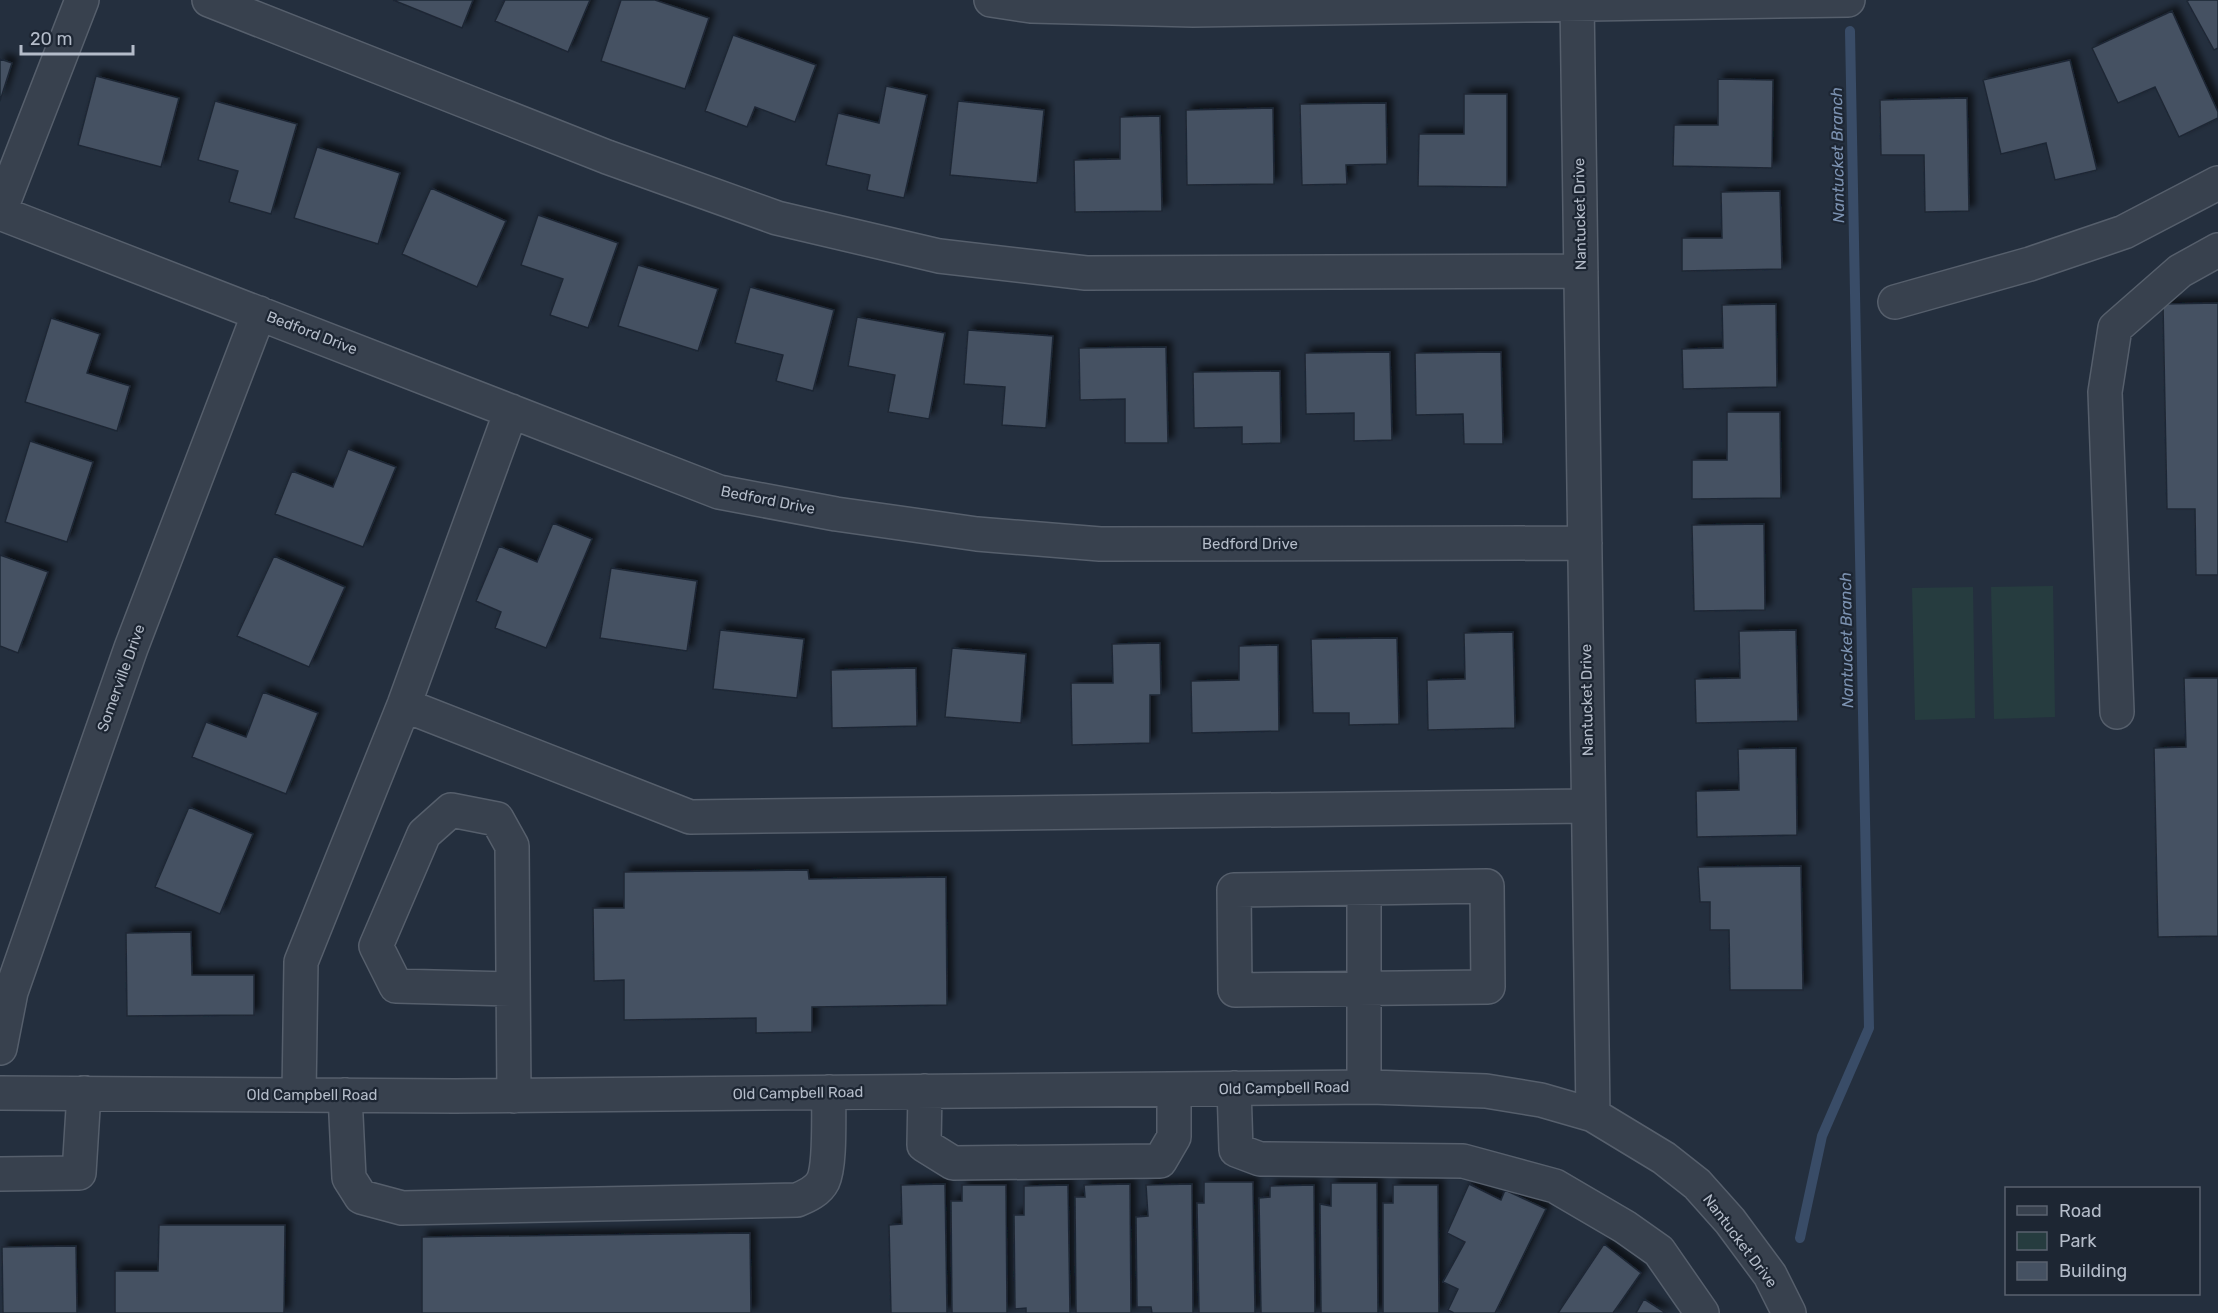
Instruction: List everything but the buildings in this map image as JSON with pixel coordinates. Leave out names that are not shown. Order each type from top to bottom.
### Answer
[{"type":"street","points":[[0,212],[81,0]]},
{"type":"street","points":[[209,0],[607,157],[777,218],[939,256],[1086,273],[1581,271]]},
{"type":"street","points":[[991,0],[1031,6],[1193,10],[1577,2],[1848,0]]},
{"type":"street","name":"Nantucket Drive","points":[[1577,2],[1593,1115],[1664,1158],[1697,1184],[1730,1221],[1770,1275],[1789,1313]]},
{"type":"street","points":[[1895,302],[2030,264],[2124,232],[2218,183]]},
{"type":"street","name":"Bedford Drive","points":[[0,212],[719,492],[836,514],[977,534],[1100,544],[1585,543]]},
{"type":"street","points":[[2117,712],[2105,392],[2115,328],[2180,271],[2218,250]]},
{"type":"street","name":"Somerville Drive","points":[[0,1048],[11,992],[131,648],[259,313]]},
{"type":"street","points":[[299,1095],[301,962],[404,705],[511,411]]},
{"type":"street","points":[[404,705],[690,817],[1588,806]]},
{"type":"street","points":[[513,989],[396,986],[376,946],[424,834],[451,810],[497,819],[513,846],[514,1096]]},
{"type":"street","points":[[1487,886],[1488,987],[1235,990],[1234,890],[1364,888],[1487,886]]},
{"type":"street","points":[[1364,888],[1364,1087]]},
{"type":"street","name":"Old Campbell Road","points":[[0,1092],[514,1096],[1364,1087],[1486,1091],[1540,1100],[1593,1115]]},
{"type":"street","points":[[1234,1088],[1236,1150],[1260,1159],[1463,1161],[1555,1186],[1625,1227],[1659,1251],[1702,1313]]},
{"type":"street","points":[[925,1091],[924,1145],[953,1163],[1160,1161],[1174,1137],[1174,1089]]},
{"type":"street","points":[[345,1095],[349,1178],[361,1197],[402,1208],[797,1200],[813,1193],[823,1181],[827,1162],[829,1092]]},
{"type":"street","points":[[0,1174],[79,1173],[84,1093]]},
{"type":"green space","points":[[2053,586],[2055,717],[1994,719],[1991,587]]},
{"type":"green space","points":[[1973,587],[1975,718],[1915,720],[1912,588]]},
{"type":"waterway","name":"Nantucket Branch","points":[[1800,1238],[1822,1136],[1869,1028],[1850,31]]}]
